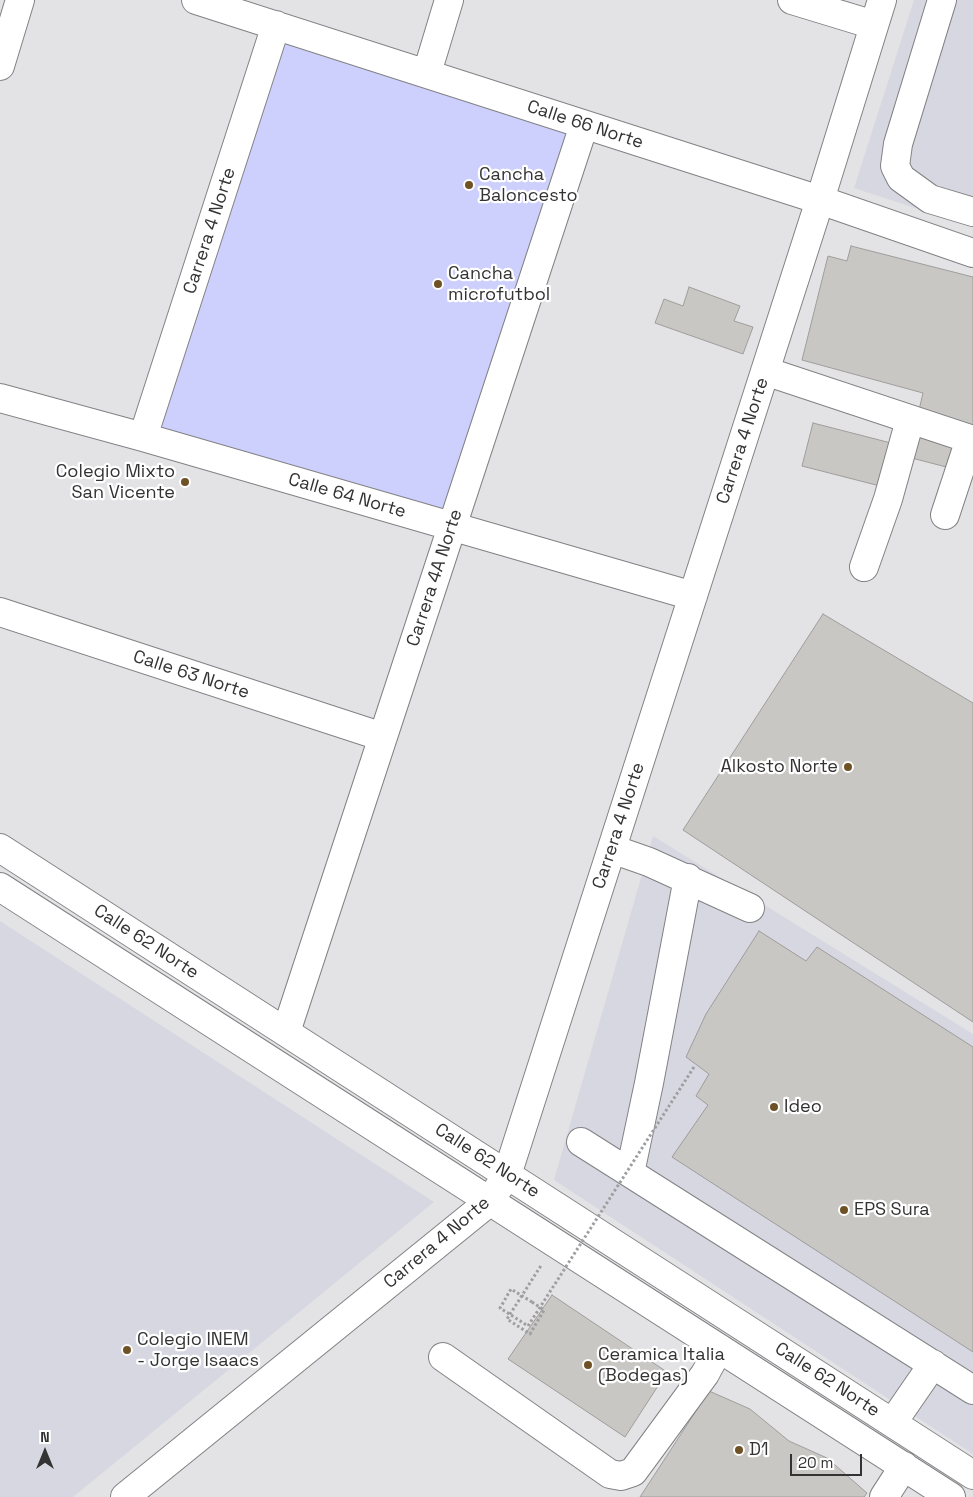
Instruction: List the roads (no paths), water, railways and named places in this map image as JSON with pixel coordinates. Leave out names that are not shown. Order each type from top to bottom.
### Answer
[{"type":"street","points":[[0,66],[20,0]]},
{"type":"street","name":"Calle 66 Norte","points":[[196,0],[820,200],[973,253]]},
{"type":"street","points":[[427,73],[449,0]]},
{"type":"street","points":[[792,0],[874,26]]},
{"type":"street","name":"Carrera 4 Norte","points":[[139,1493],[489,1202],[507,1175],[820,200],[882,0]]},
{"type":"street","points":[[942,0],[898,144],[895,166],[901,178],[930,199],[973,212]]},
{"type":"street","name":"Carrera 4 Norte","points":[[143,437],[276,26]]},
{"type":"street","name":"Carrera 4A Norte","points":[[286,1032],[584,125]]},
{"type":"street","points":[[765,371],[971,439],[945,516]]},
{"type":"street","name":"Calle 64 Norte","points":[[0,398],[143,437],[693,596]]},
{"type":"street","points":[[864,567],[888,498],[910,420]]},
{"type":"street","name":"Calle 63 Norte","points":[[0,612],[382,738]]},
{"type":"street","name":"Calle 62 Norte","points":[[0,848],[973,1475]]},
{"type":"street","points":[[612,849],[688,878],[750,908]]},
{"type":"street","points":[[630,1173],[688,878]]},
{"type":"street","name":"Calle 62 Norte","points":[[0,887],[951,1497]]},
{"type":"street","points":[[580,1142],[973,1390]]},
{"type":"street","points":[[443,1357],[610,1474],[621,1476],[633,1472],[705,1374],[719,1348]]},
{"type":"street","points":[[893,1422],[933,1364]]},
{"type":"street","points":[[884,1497],[904,1466]]},
{"type":"place","name":"Cancha Baloncesto","points":[[469,185]]},
{"type":"place","name":"Cancha microfutbol","points":[[438,284]]},
{"type":"place","name":"Colegio Mixto San Vicente","points":[[185,482]]},
{"type":"place","name":"Alkosto Norte","points":[[848,767]]},
{"type":"place","name":"Ideo","points":[[774,1107]]},
{"type":"place","name":"EPS Sura","points":[[844,1210]]},
{"type":"place","name":"Colegio INEM - Jorge Isaacs","points":[[127,1350]]},
{"type":"place","name":"Ceramica Italia (Bodegas)","points":[[588,1365]]},
{"type":"place","name":"D1","points":[[739,1450]]}]
